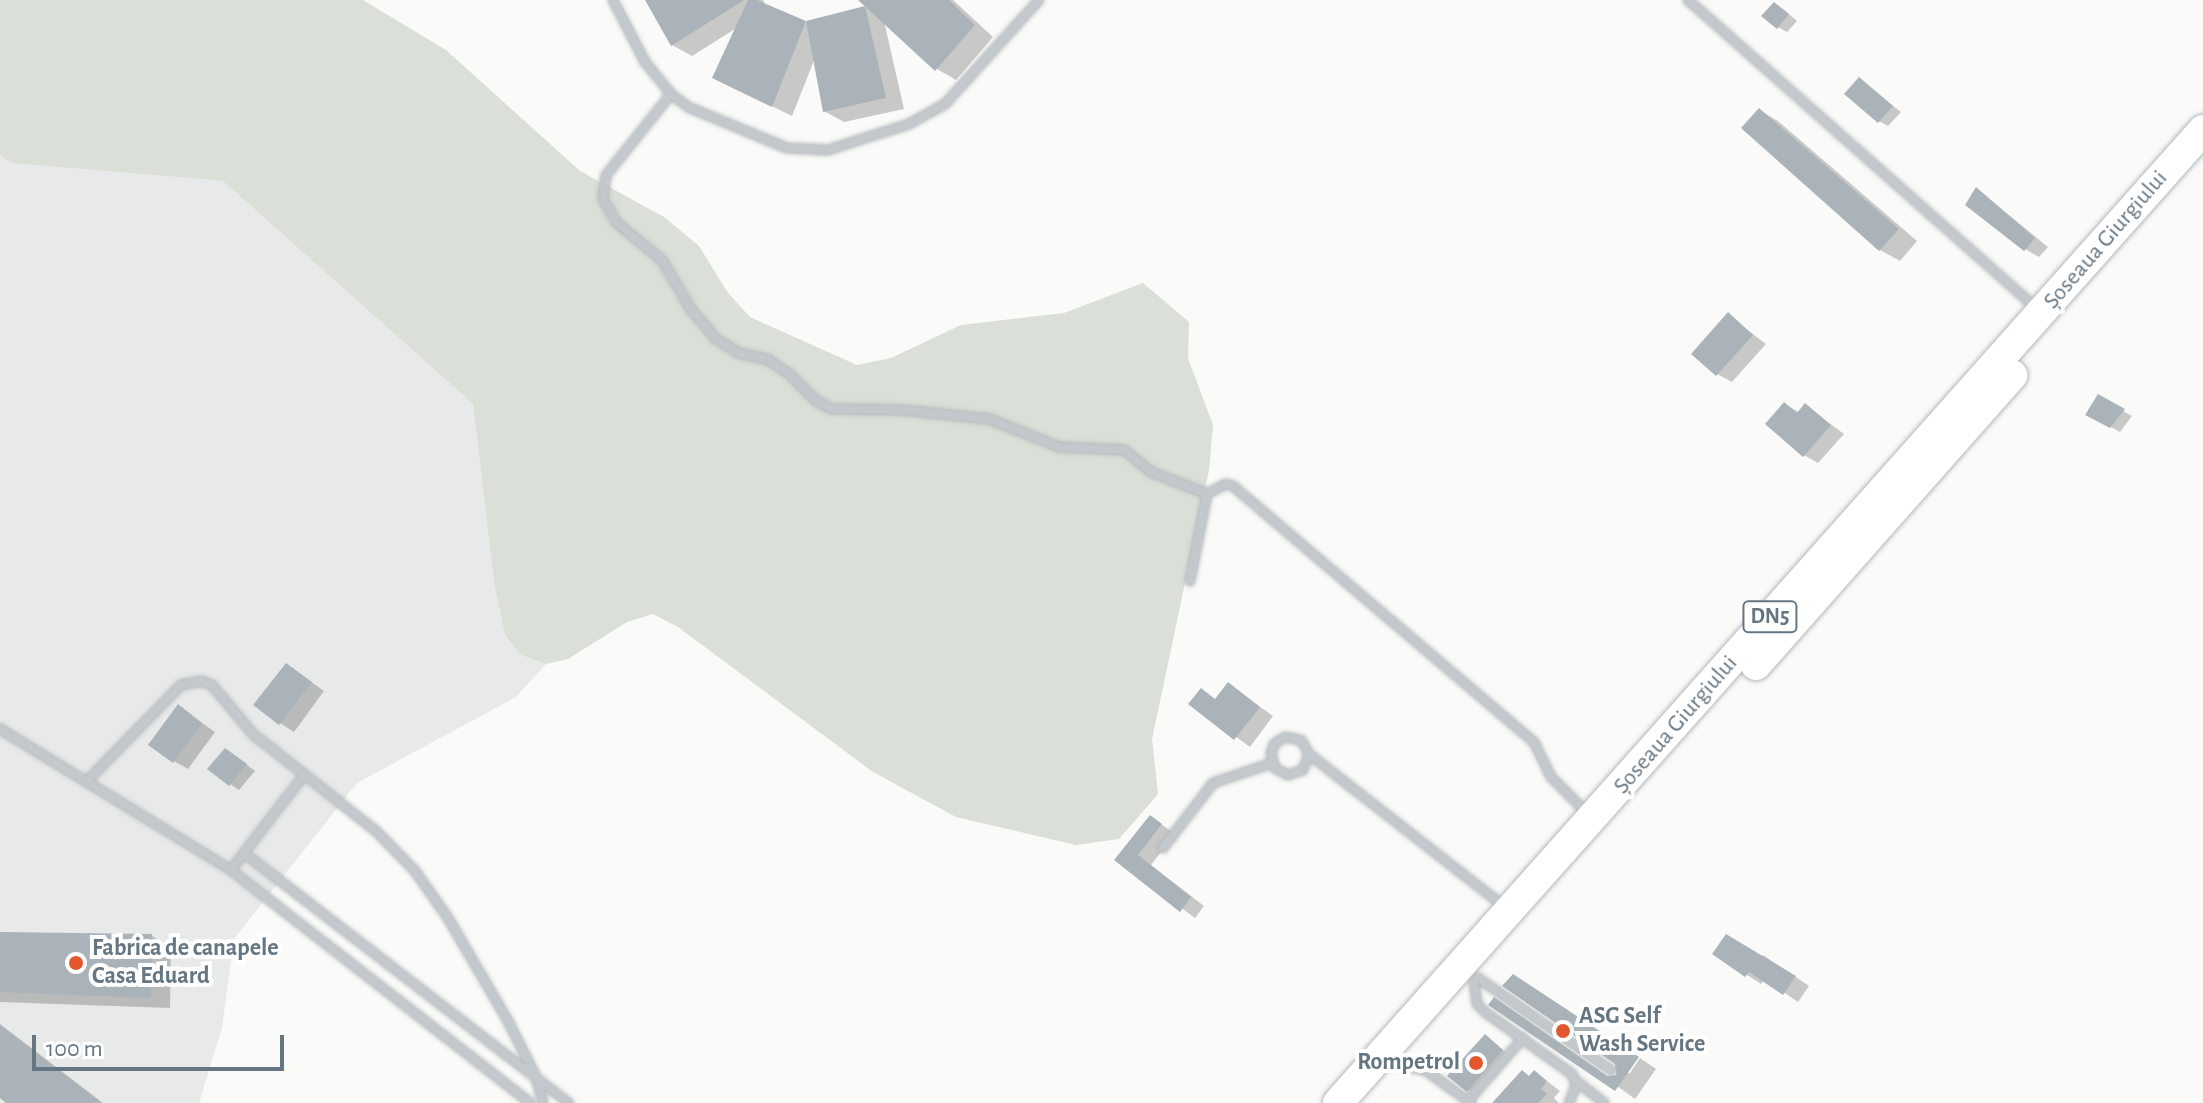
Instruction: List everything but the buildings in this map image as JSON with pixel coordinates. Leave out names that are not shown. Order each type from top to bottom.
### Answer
[{"type":"highway","name":"Șoseaua Giurgiului","points":[[1338,1103],[1594,819],[2203,130]]},
{"type":"highway","name":"Șoseaua Giurgiului","points":[[1366,1103],[2203,161]]},
{"type":"lane","points":[[613,0],[645,62],[671,94],[688,107],[787,148],[828,150],[909,124],[945,104],[1039,0]]},
{"type":"lane","points":[[1688,0],[2041,313]]},
{"type":"lane","points":[[671,94],[606,175],[603,199],[617,223],[662,260],[690,308],[715,338],[738,353],[767,359],[789,374],[815,400],[832,409],[903,410],[989,419],[1059,447],[1124,450],[1151,472],[1207,494],[1226,484],[1255,503],[1534,742],[1551,777],[1594,819]]},
{"type":"lane","points":[[1190,581],[1207,494]]},
{"type":"lane","points":[[86,782],[181,685],[202,681],[212,685],[253,734],[377,832],[415,871],[448,918],[536,1077],[543,1103]]},
{"type":"lane","points":[[0,729],[231,870],[530,1103]]},
{"type":"lane","points":[[1309,754],[1307,765],[1297,774],[1281,773],[1272,763],[1274,744],[1285,737],[1301,740],[1309,754],[1511,912]]},
{"type":"lane","points":[[1163,848],[1213,783],[1272,763]]},
{"type":"lane","points":[[231,870],[304,775]]},
{"type":"lane","points":[[244,853],[569,1103]]},
{"type":"lane","points":[[295,919],[309,903]]},
{"type":"lane","points":[[1476,980],[1477,1004],[1604,1103]]},
{"type":"lane","points":[[1476,980],[1611,1070]]},
{"type":"lane","points":[[1400,1065],[1425,1070],[1469,1102],[1523,1038]]},
{"type":"lane","points":[[1569,1103],[1576,1093],[1575,1080]]},
{"type":"shaded area","points":[[0,0],[363,0],[446,50],[580,171],[664,217],[699,246],[728,293],[750,317],[857,365],[891,358],[961,325],[1064,313],[1143,283],[1189,322],[1188,358],[1213,425],[1209,470],[1152,739],[1158,794],[1119,839],[1076,845],[956,817],[873,772],[678,627],[653,614],[627,622],[568,659],[546,664],[521,655],[505,635],[494,583],[473,404],[223,181],[11,163],[0,155]]},
{"type":"shaded area","points":[[0,155],[11,163],[223,181],[473,404],[494,583],[505,635],[521,655],[546,664],[516,697],[357,783],[234,939],[222,1028],[199,1103],[0,1103]]},
{"type":"place","name":"Fabrica de canapele Casa Eduard","points":[[76,963]]},
{"type":"place","name":"ASG Self Wash Service","points":[[1563,1031]]},
{"type":"place","name":"Rompetrol","points":[[1476,1063]]}]
